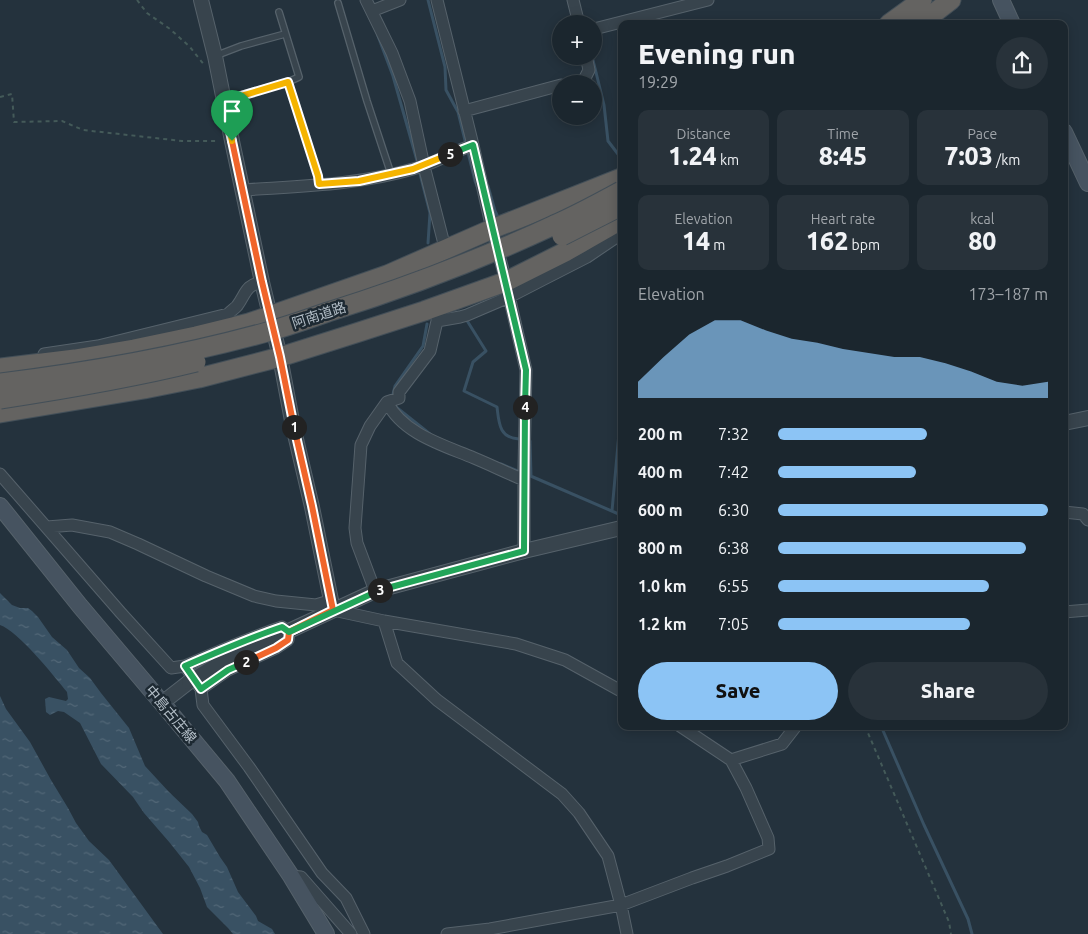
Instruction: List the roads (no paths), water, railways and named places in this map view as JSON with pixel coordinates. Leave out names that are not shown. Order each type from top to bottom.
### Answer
[{"type":"highway","points":[[894,20],[922,0]]},
{"type":"highway","points":[[925,20],[951,0]]},
{"type":"highway","points":[[0,368],[75,359],[134,348],[196,336],[270,316],[388,275],[492,229],[618,179]]},
{"type":"highway","name":"阿南道路","points":[[0,383],[52,377],[138,361],[208,347],[268,332],[411,284],[475,260],[554,225],[618,193]]},
{"type":"highway","name":"阿南道路","points":[[0,398],[53,391],[145,374],[270,344],[447,284],[562,236],[618,208]]},
{"type":"highway","points":[[0,413],[199,378],[280,357],[424,311],[507,290],[538,274],[565,252],[618,222]]},
{"type":"main road","points":[[1001,0],[1010,20]]},
{"type":"main road","points":[[1068,140],[1088,183]]},
{"type":"main road","name":"中島古庄線","points":[[0,506],[80,606],[227,781],[291,876],[326,934]]},
{"type":"street","points":[[201,0],[215,56],[217,73],[280,357],[332,605]]},
{"type":"street","points":[[366,0],[392,53],[410,101],[419,167],[443,240]]},
{"type":"street","points":[[372,11],[400,0]]},
{"type":"street","points":[[436,0],[464,110],[469,147],[501,261],[526,370],[524,551]]},
{"type":"street","points":[[573,0],[577,15]]},
{"type":"street","points":[[629,20],[708,0]]},
{"type":"street","points":[[602,27],[618,23]]},
{"type":"street","points":[[464,110],[552,88]]},
{"type":"street","points":[[243,190],[359,181],[419,167],[469,147]]},
{"type":"street","points":[[538,274],[587,257],[618,236]]},
{"type":"street","points":[[0,359],[98,346],[228,314],[236,307],[249,287],[262,282]]},
{"type":"street","points":[[375,591],[357,542],[355,528],[361,445],[370,426],[391,401],[399,398],[399,392],[402,387],[430,351],[437,320],[463,316],[507,290]]},
{"type":"street","points":[[391,401],[392,411],[418,434],[524,476]]},
{"type":"street","points":[[1068,422],[1088,418]]},
{"type":"street","points":[[0,474],[121,613],[172,668],[185,666],[275,629],[282,627],[289,632]]},
{"type":"street","points":[[1068,512],[1083,514],[1088,520]]},
{"type":"street","points":[[47,527],[72,525],[110,532],[254,596],[276,601],[332,605],[384,621],[516,644],[565,660],[618,689]]},
{"type":"street","points":[[195,686],[222,662],[289,632],[332,605],[375,591],[524,551],[618,529]]},
{"type":"street","points":[[1068,612],[1088,610]]},
{"type":"street","points":[[384,621],[397,663],[437,700],[562,794],[579,813],[608,856],[627,934]]},
{"type":"street","points":[[162,704],[195,686],[276,648],[288,640],[289,632]]},
{"type":"street","points":[[185,666],[203,704],[322,873],[346,898],[364,934]]},
{"type":"street","points":[[447,934],[490,929],[621,905],[769,849],[768,838],[746,788],[731,760],[686,730]]},
{"type":"street","points":[[731,760],[782,744],[793,730]]},
{"type":"street","points":[[291,876],[301,877],[351,934]]},
{"type":"lane","points":[[338,3],[391,174]]},
{"type":"lane","points":[[223,100],[300,77],[279,12]]},
{"type":"lane","points":[[215,56],[241,46],[286,34]]},
{"type":"lane","points":[[288,82],[319,184]]},
{"type":"water","points":[[0,593],[12,605],[28,608],[32,611],[52,637],[67,650],[79,668],[90,678],[129,728],[145,766],[192,814],[202,832],[207,835],[227,867],[238,892],[258,921],[272,929],[275,934],[233,934],[207,907],[189,867],[133,797],[101,764],[80,723],[64,712],[58,711],[50,715],[46,712],[45,699],[49,697],[66,701],[68,699],[67,692],[26,645],[8,629],[0,625]]},
{"type":"water","points":[[0,696],[6,709],[30,742],[76,823],[89,841],[109,860],[163,934],[0,934]]},
{"type":"waterway","points":[[428,0],[445,67],[446,90],[458,112],[477,186]]},
{"type":"waterway","points":[[378,36],[393,76],[418,164]]},
{"type":"waterway","points":[[594,65],[604,105],[608,141],[618,154]]},
{"type":"waterway","points":[[419,170],[430,213],[428,243]]},
{"type":"waterway","points":[[488,186],[499,219]]},
{"type":"waterway","points":[[466,319],[486,351],[473,362],[464,391],[497,407],[501,429],[507,436],[519,439]]},
{"type":"waterway","points":[[393,394],[395,386],[423,346],[427,324]]},
{"type":"waterway","points":[[396,407],[430,434]]},
{"type":"waterway","points":[[530,441],[531,476]]},
{"type":"waterway","points":[[612,511],[618,444]]},
{"type":"waterway","points":[[501,464],[520,472]]},
{"type":"waterway","points":[[526,474],[618,514]]},
{"type":"waterway","points":[[883,730],[968,919],[972,934]]}]
